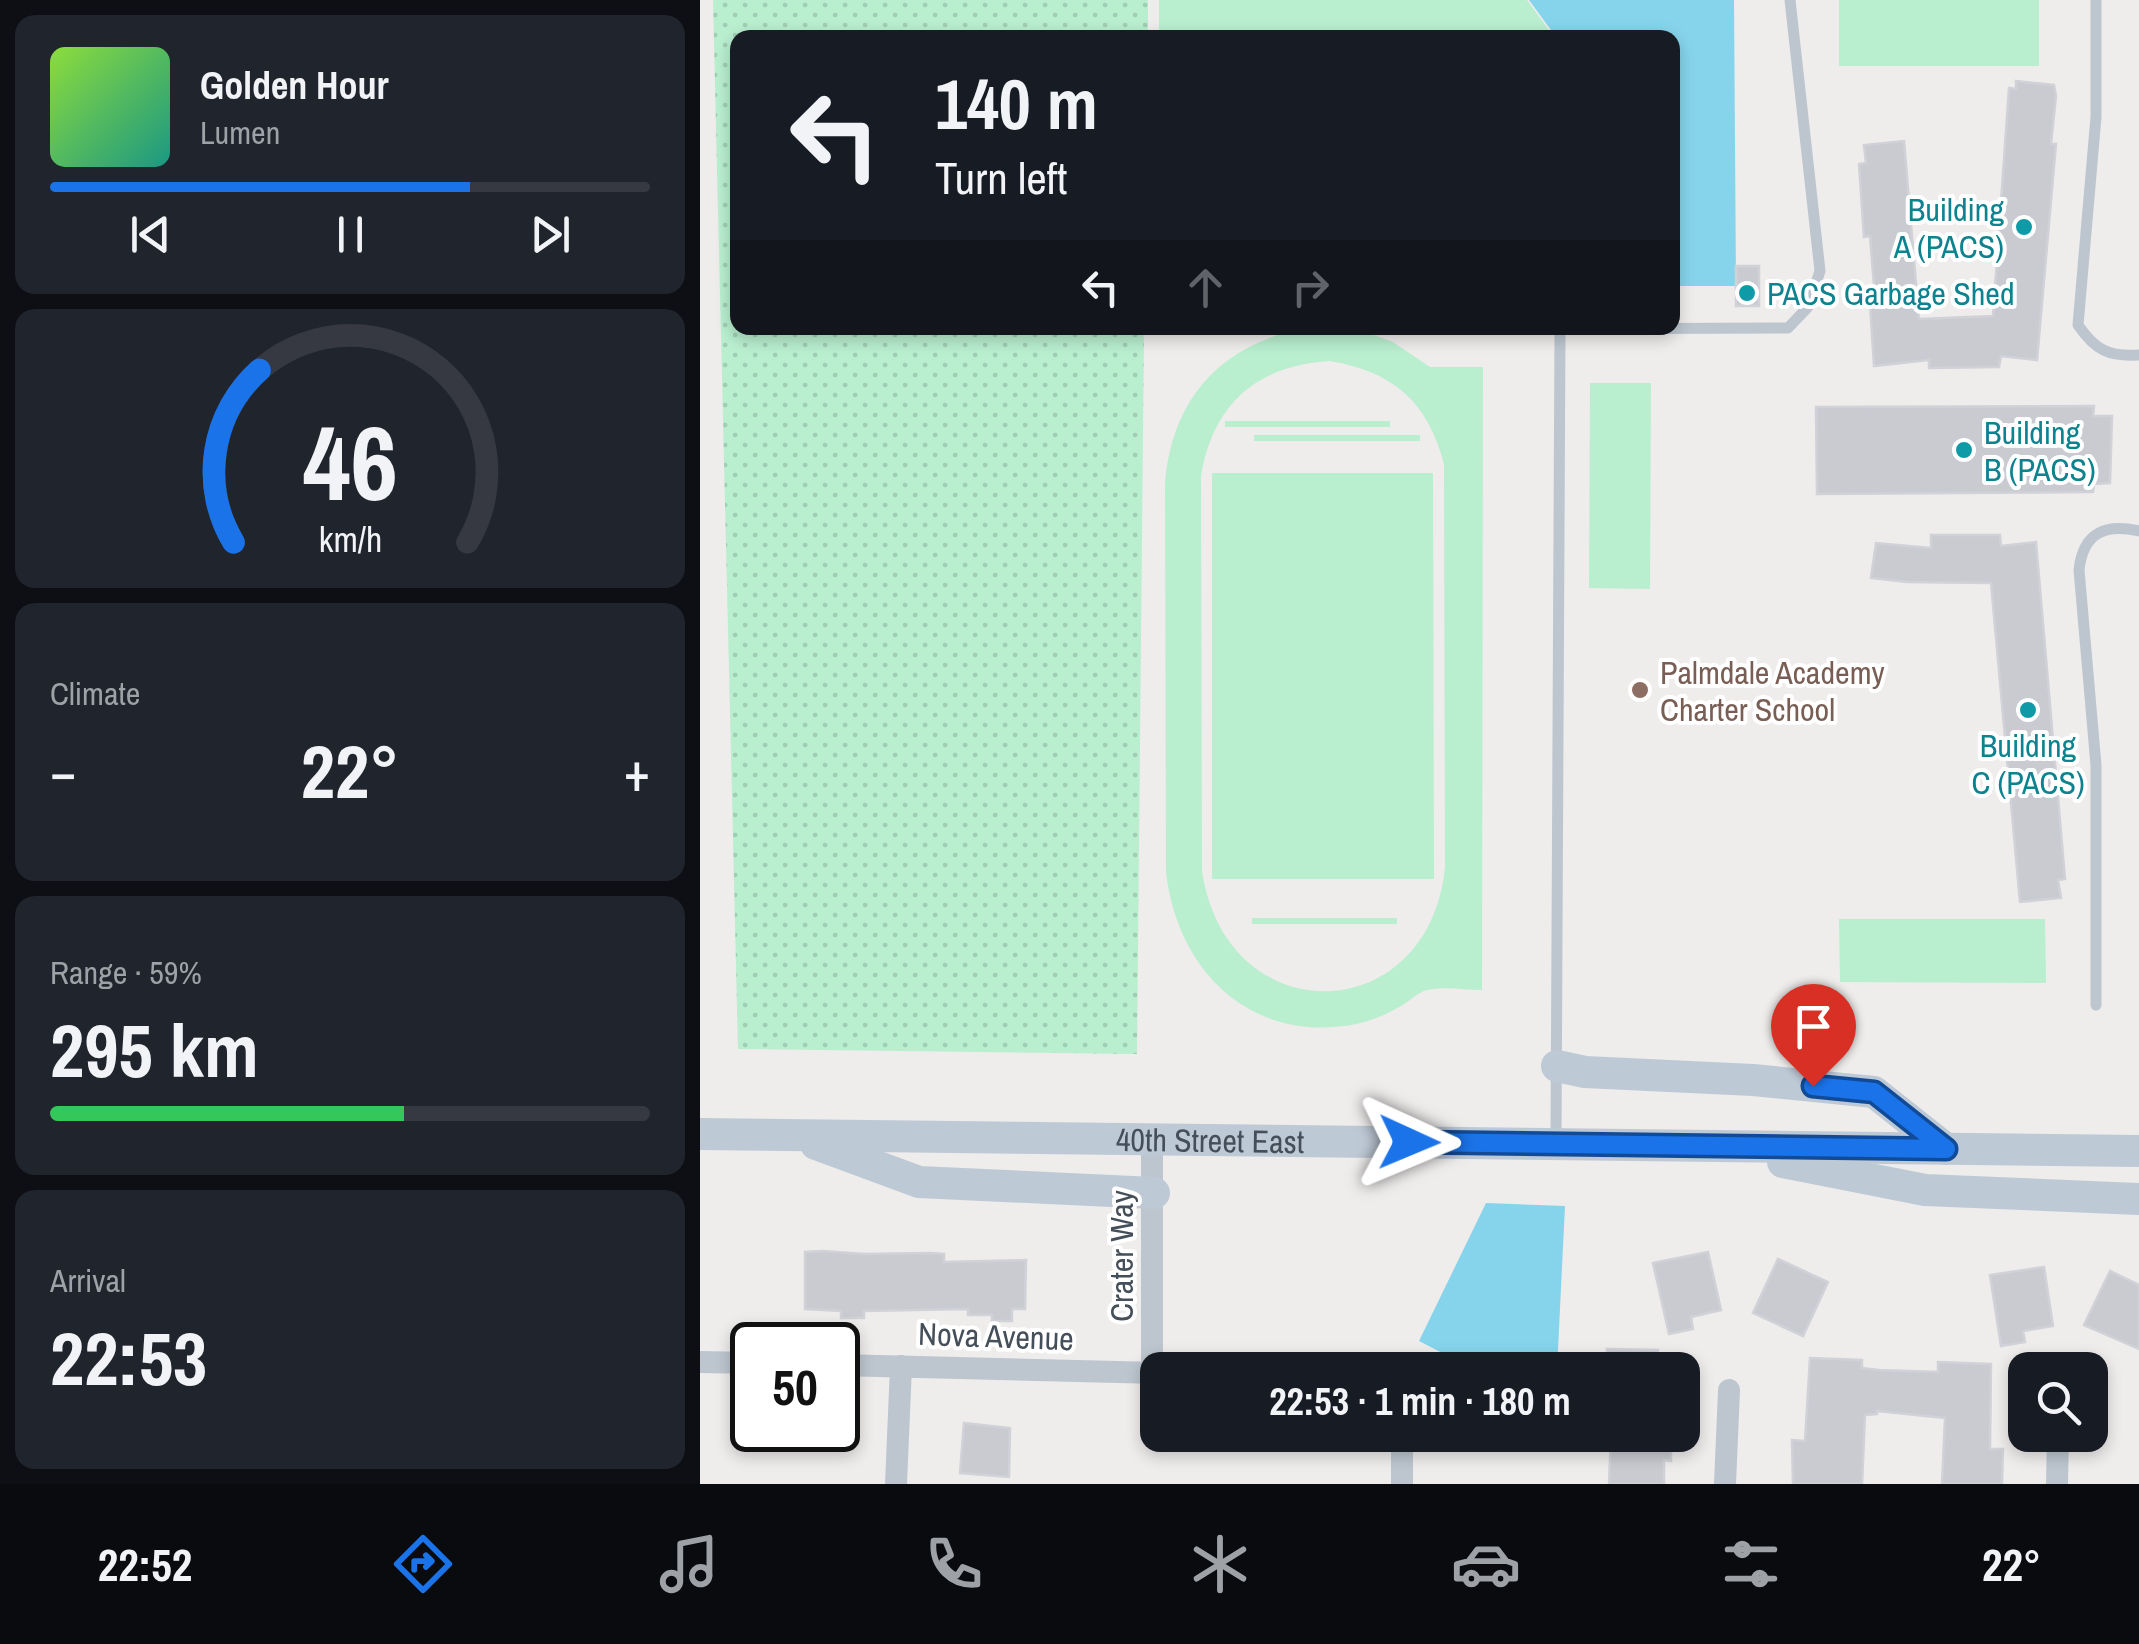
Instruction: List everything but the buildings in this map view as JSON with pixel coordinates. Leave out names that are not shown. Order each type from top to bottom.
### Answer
[{"type":"main road","points":[[1557,1066],[1586,1072],[1753,1080],[1874,1092],[1946,1149]]},
{"type":"main road","name":"40th Street East","points":[[700,1134],[2139,1151]]},
{"type":"main road","points":[[793,1135],[919,1182],[1154,1193]]},
{"type":"main road","points":[[1705,1146],[1925,1190],[2139,1200]]},
{"type":"street","name":"Crater Way","points":[[1152,1139],[1155,1352]]},
{"type":"street","points":[[700,1362],[730,1363]]},
{"type":"street","name":"Nova Avenue","points":[[860,1365],[1140,1373]]},
{"type":"street","points":[[896,1484],[901,1366]]},
{"type":"street","points":[[1725,1484],[1729,1390]]},
{"type":"street","points":[[1402,1452],[1402,1484]]},
{"type":"street","points":[[2057,1484],[2058,1452]]},
{"type":"lane","points":[[1680,328],[1788,328],[1808,306],[1820,271],[1790,0]]},
{"type":"lane","points":[[2096,0],[2096,118],[2078,325],[2090,344],[2103,352],[2139,355]]},
{"type":"lane","points":[[1556,1144],[1560,335]]},
{"type":"lane","points":[[2096,1006],[2096,765],[2079,570],[2081,552],[2091,536],[2120,527],[2139,531]]},
{"type":"green space","points":[[713,0],[1148,0],[1148,30],[730,30],[730,335],[1144,335],[1137,1054],[738,1049]]},
{"type":"green space","points":[[1159,0],[1527,0],[1549,30],[1159,30]]},
{"type":"green space","points":[[1839,0],[2039,0],[2039,66],[1839,66]]},
{"type":"green space","points":[[1278,335],[1374,335],[1393,342],[1430,367],[1483,367],[1482,990],[1427,990],[1389,1012],[1351,1025],[1314,1027],[1280,1022],[1250,1010],[1224,991],[1202,968],[1185,939],[1166,872],[1165,483],[1178,425],[1190,401],[1225,362]],"holes":[[[1329,361],[1372,373],[1404,393],[1417,407],[1428,423],[1444,464],[1445,867],[1431,921],[1404,959],[1367,983],[1326,991],[1285,984],[1248,962],[1219,924],[1202,871],[1201,476],[1216,428],[1242,393],[1260,381],[1303,364]]]},
{"type":"green space","points":[[1590,383],[1651,383],[1650,589],[1589,588]]},
{"type":"green space","points":[[1225,421],[1390,421],[1390,427],[1225,427]]},
{"type":"green space","points":[[1254,435],[1420,435],[1420,441],[1254,441]]},
{"type":"green space","points":[[1212,473],[1433,473],[1434,879],[1212,879]]},
{"type":"green space","points":[[1252,918],[1397,918],[1397,924],[1252,924]]},
{"type":"green space","points":[[1839,919],[2045,919],[2046,983],[1840,982]]},
{"type":"water","points":[[1529,0],[1734,0],[1736,286],[1680,286],[1680,30],[1551,30]]},
{"type":"water","points":[[1486,1203],[1565,1206],[1558,1352],[1440,1352],[1419,1341]]},
{"type":"place","name":"Building A (PACS)","points":[[2024,227]]},
{"type":"place","name":"PACS Garbage Shed","points":[[1747,293]]},
{"type":"place","name":"Building B (PACS)","points":[[1964,450]]},
{"type":"place","name":"Palmdale Academy Charter School","points":[[1640,690]]},
{"type":"place","name":"Building C (PACS)","points":[[2028,710]]},
{"type":"route","points":[[1409,1142],[1946,1149],[1874,1092],[1813,1086]]}]
